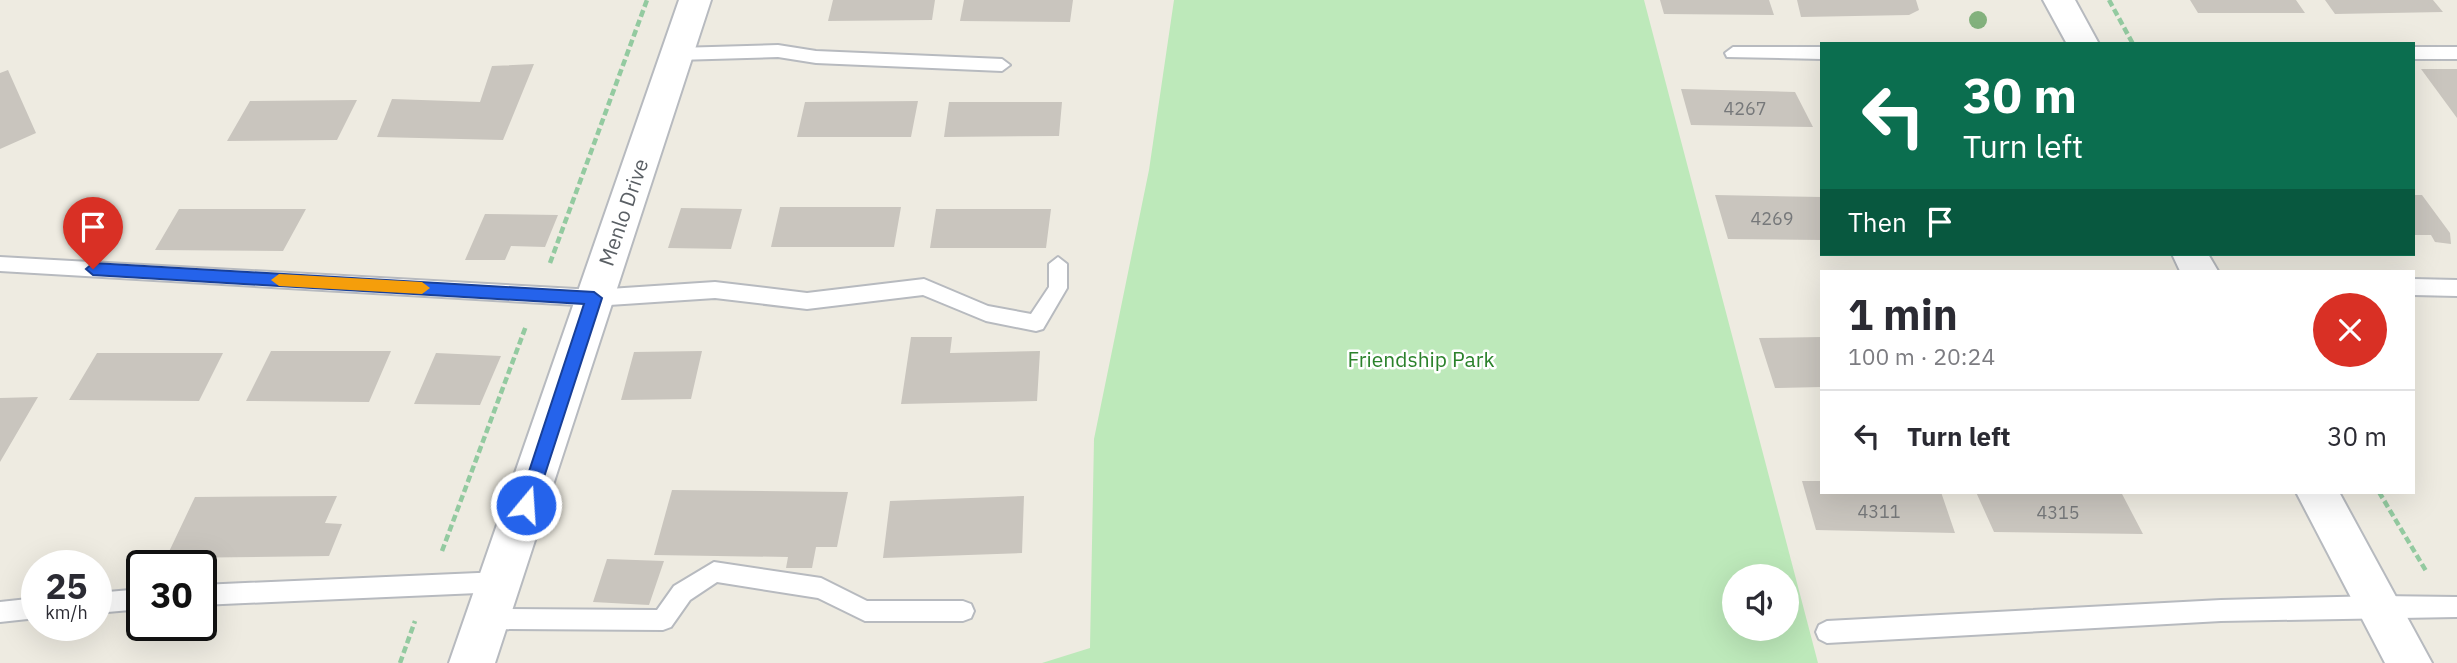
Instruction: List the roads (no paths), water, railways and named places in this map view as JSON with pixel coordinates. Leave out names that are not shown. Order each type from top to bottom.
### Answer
[{"type":"street","name":"Menlo Drive","points":[[472,663],[695,0]]},
{"type":"street","points":[[2059,0],[2082,42]]},
{"type":"street","points":[[2318,494],[2409,663]]},
{"type":"lane","points":[[677,54],[778,51],[816,57],[1002,65]]},
{"type":"lane","points":[[1733,53],[1820,53]]},
{"type":"lane","points":[[2415,53],[2457,53]]},
{"type":"lane","points":[[0,264],[594,298],[715,290],[807,301],[924,287],[986,313],[1036,323],[1058,288],[1058,264]]},
{"type":"lane","points":[[2415,287],[2457,288]]},
{"type":"lane","points":[[488,619],[663,620],[682,593],[713,572],[821,588],[865,611],[963,611]]},
{"type":"lane","points":[[217,595],[501,582]]},
{"type":"lane","points":[[1827,632],[2145,613],[2378,605],[2452,607]]},
{"type":"lane","points":[[0,612],[21,610]]},
{"type":"park label","name":"Friendship Park","points":[[1421,359]]}]
